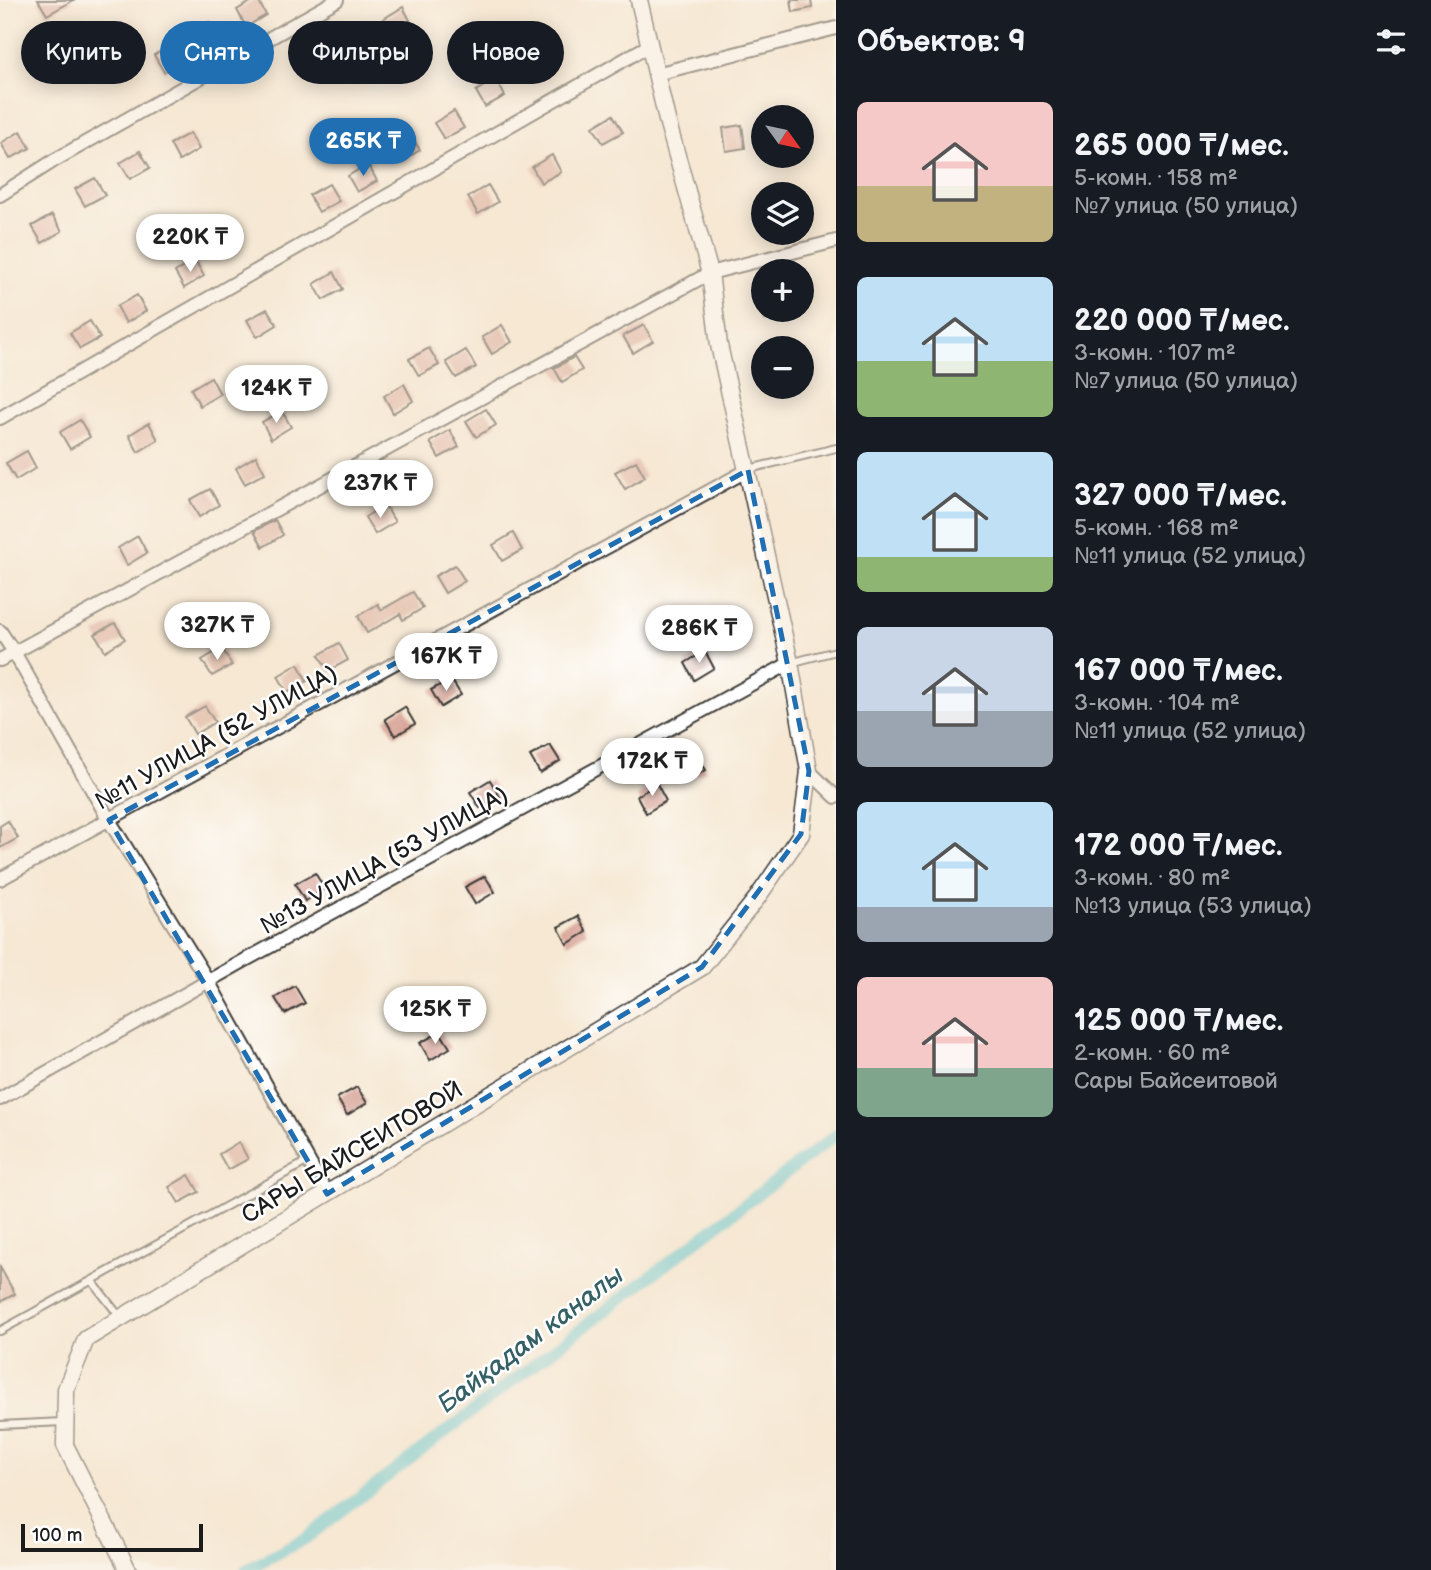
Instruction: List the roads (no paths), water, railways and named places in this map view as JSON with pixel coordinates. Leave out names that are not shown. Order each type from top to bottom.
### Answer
[{"type":"street","points":[[0,195],[55,160],[337,0]]},
{"type":"street","name":"САРЫ БАЙСЕИТОВОЙ","points":[[128,1570],[65,1445],[65,1388],[86,1339],[702,967],[757,898],[801,834],[809,771],[790,663],[719,345],[710,272],[667,120],[639,0]]},
{"type":"street","points":[[656,74],[836,28]]},
{"type":"street","points":[[0,418],[650,45]]},
{"type":"street","points":[[0,660],[710,272],[836,241]]},
{"type":"street","name":"№11 УЛИЦА (52 УЛИЦА)","points":[[0,879],[748,470]]},
{"type":"street","points":[[0,631],[108,820],[208,981],[327,1194]]},
{"type":"street","name":"№13 УЛИЦА (53 УЛИЦА)","points":[[0,1099],[208,981],[790,663]]},
{"type":"street","points":[[809,771],[836,797]]},
{"type":"lane","points":[[748,470],[836,448]]},
{"type":"lane","points":[[790,663],[836,651]]},
{"type":"lane","points":[[0,1331],[308,1161]]},
{"type":"lane","points":[[92,1281],[121,1318]]},
{"type":"lane","points":[[0,1425],[65,1422]]},
{"type":"waterway","name":"Байқадам каналы","points":[[246,1570],[305,1539],[836,1135]]}]
